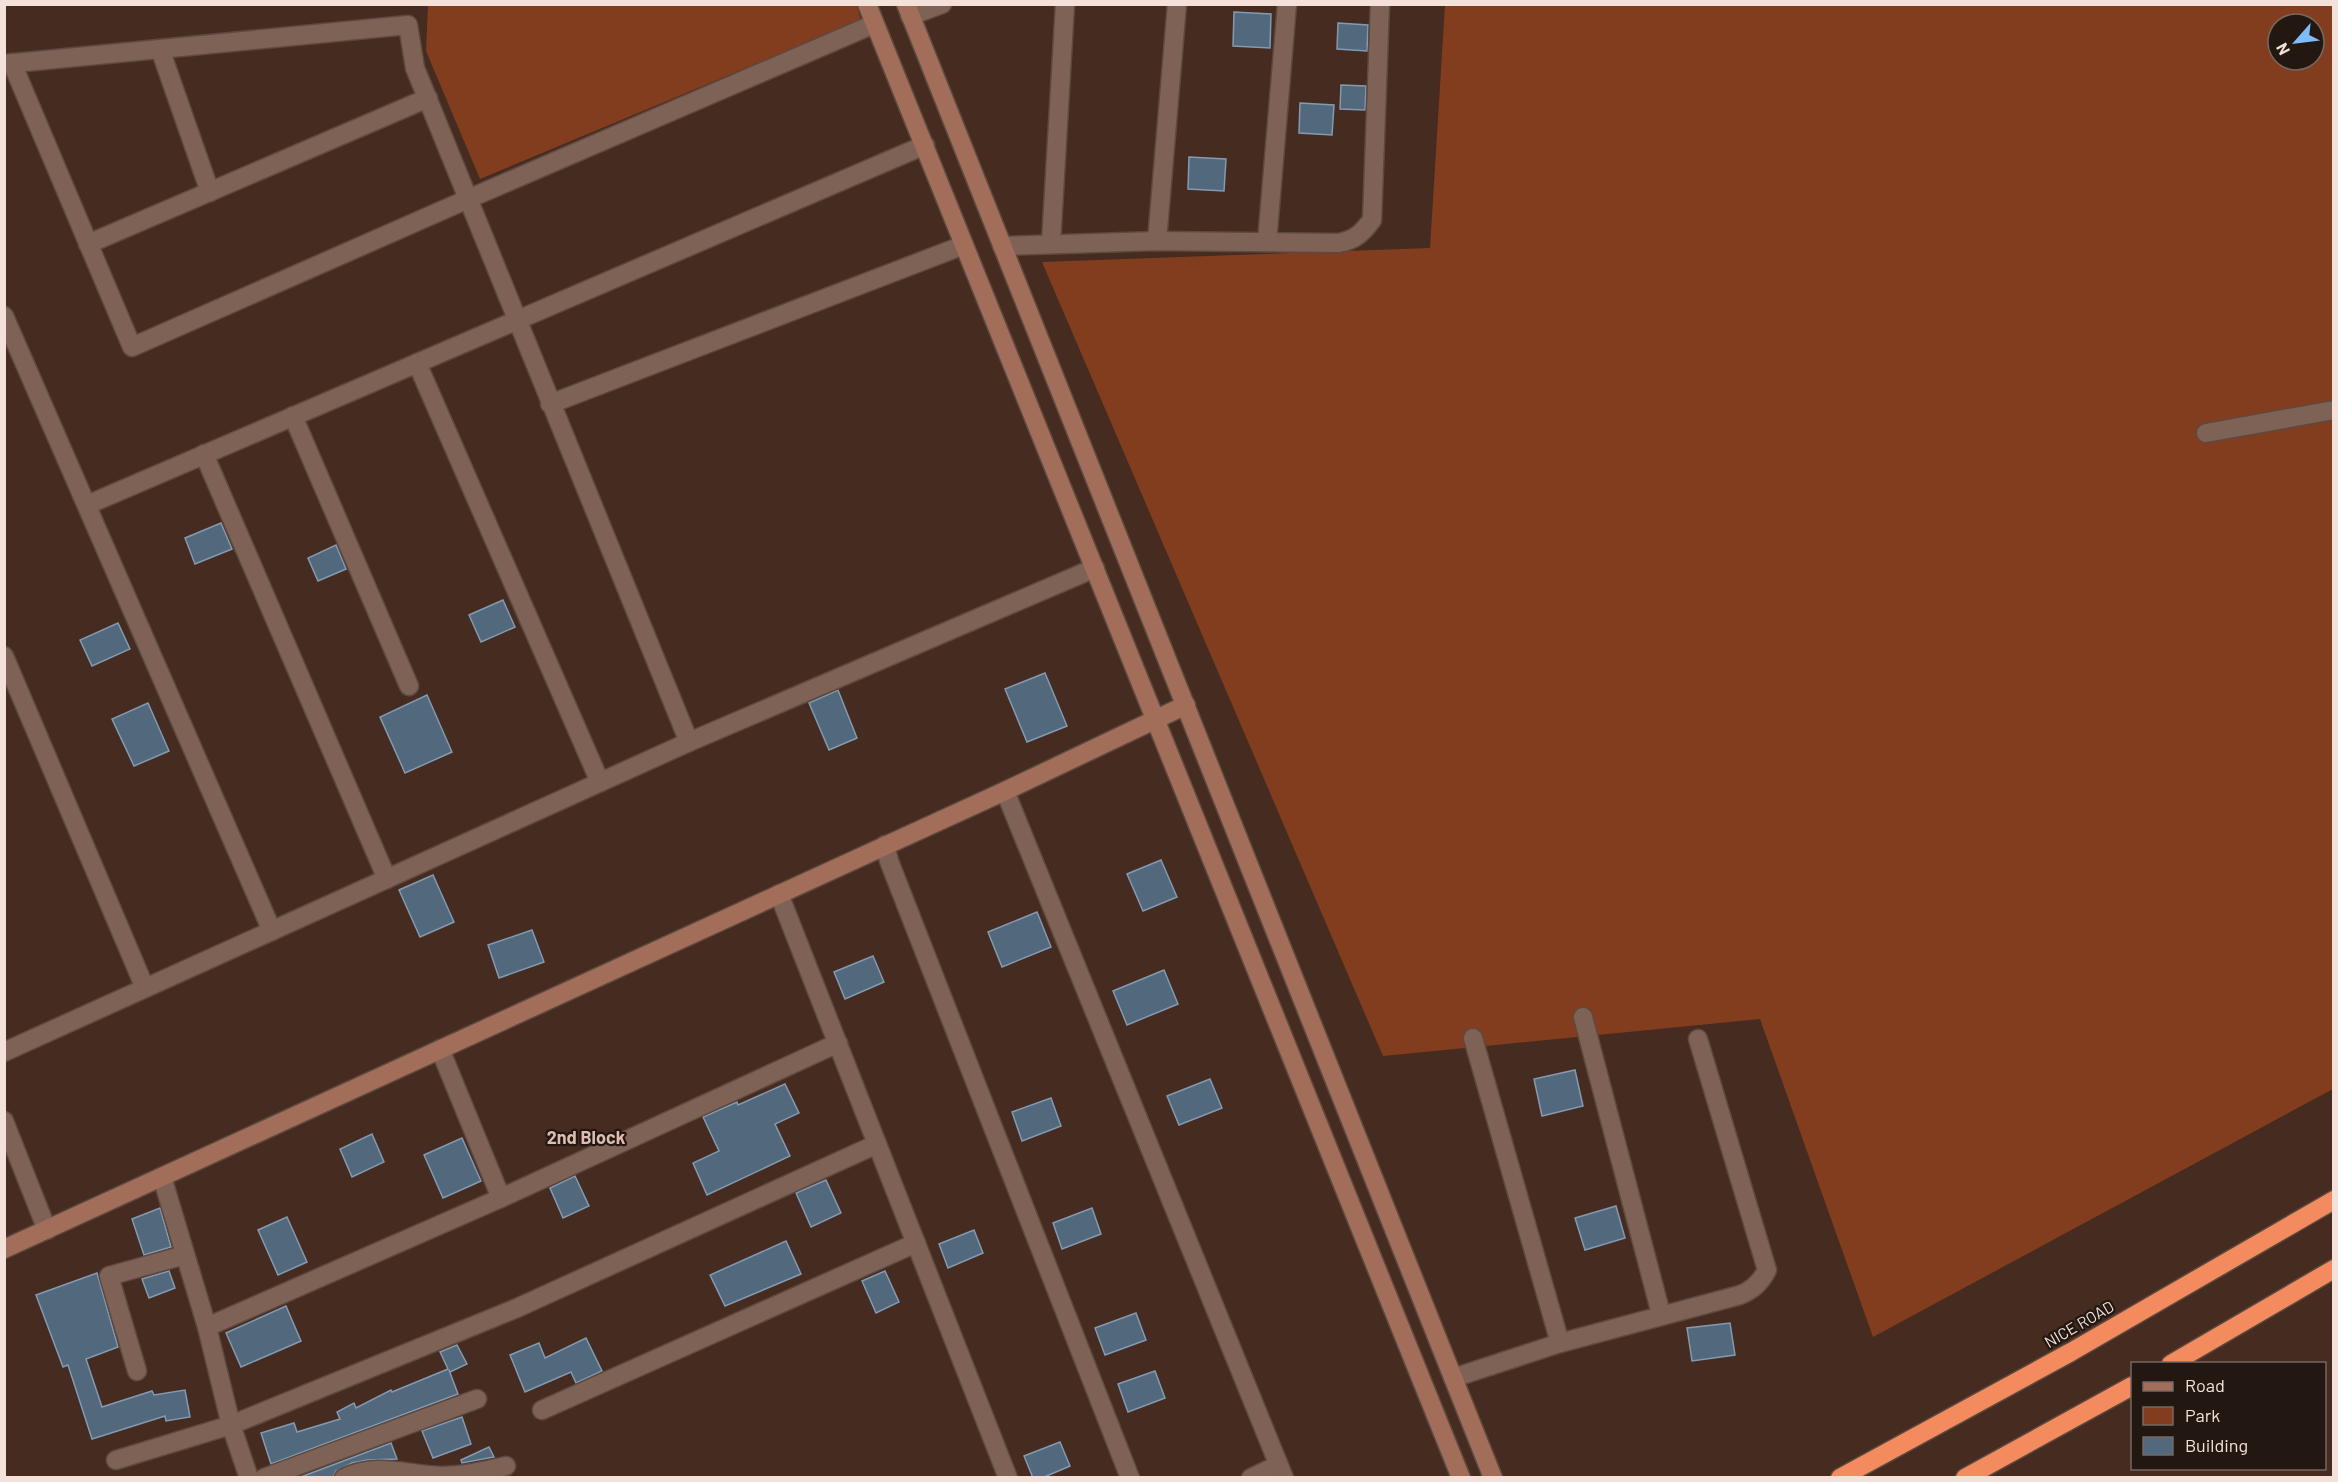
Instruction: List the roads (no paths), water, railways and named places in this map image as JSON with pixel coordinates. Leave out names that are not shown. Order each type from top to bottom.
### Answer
[{"type":"highway","name":"NICE ROAD","points":[[1840,1478],[2071,1352],[2334,1200]]},
{"type":"highway","points":[[2174,1362],[2334,1269]]},
{"type":"highway","points":[[1965,1478],[2131,1387]]},
{"type":"street","points":[[867,4],[1461,1478]]},
{"type":"street","points":[[942,4],[908,10],[1493,1478]]},
{"type":"street","points":[[1051,243],[1065,4]]},
{"type":"street","points":[[1157,242],[1177,4]]},
{"type":"street","points":[[1267,242],[1287,4]]},
{"type":"street","points":[[1002,246],[1157,242],[1339,243],[1359,236],[1372,220],[1380,4]]},
{"type":"street","points":[[689,742],[550,404],[517,320],[468,199],[428,98],[415,68],[408,24],[8,64],[132,347],[468,199],[874,24]]},
{"type":"street","points":[[160,49],[210,192]]},
{"type":"street","points":[[88,244],[428,98]]},
{"type":"street","points":[[87,505],[925,145]]},
{"type":"street","points":[[550,404],[964,245]]},
{"type":"street","points":[[4,316],[272,931]]},
{"type":"street","points":[[417,363],[600,782]]},
{"type":"street","points":[[2206,433],[2334,410]]},
{"type":"street","points":[[293,416],[409,686]]},
{"type":"street","points":[[204,454],[387,879]]},
{"type":"street","points":[[4,1052],[689,742],[1095,568]]},
{"type":"street","points":[[4,656],[145,988]]},
{"type":"street","points":[[4,1249],[1005,791],[1186,705]]},
{"type":"street","points":[[1005,791],[1281,1471],[1251,1478]]},
{"type":"street","points":[[885,845],[1130,1478]]},
{"type":"street","points":[[779,894],[1008,1478]]},
{"type":"street","points":[[1583,1017],[1661,1314]]},
{"type":"street","points":[[1473,1038],[1560,1342]]},
{"type":"street","points":[[1454,1378],[1560,1342],[1747,1292],[1757,1285],[1767,1270],[1698,1039]]},
{"type":"street","points":[[207,1327],[501,1198],[838,1043]]},
{"type":"street","points":[[440,1049],[501,1198]]},
{"type":"street","points":[[4,1121],[47,1230]]},
{"type":"street","points":[[116,1460],[231,1425],[517,1308],[877,1144]]},
{"type":"street","points":[[162,1177],[207,1327],[231,1425],[249,1478]]},
{"type":"street","points":[[542,1410],[916,1243]]},
{"type":"street","points":[[136,1371],[109,1276],[185,1255]]},
{"type":"street","points":[[264,1478],[477,1399]]},
{"type":"street","points":[[344,1478],[375,1469],[440,1476],[466,1475],[506,1466]]},
{"type":"district","name":"2nd Block","points":[[586,1138]]}]
